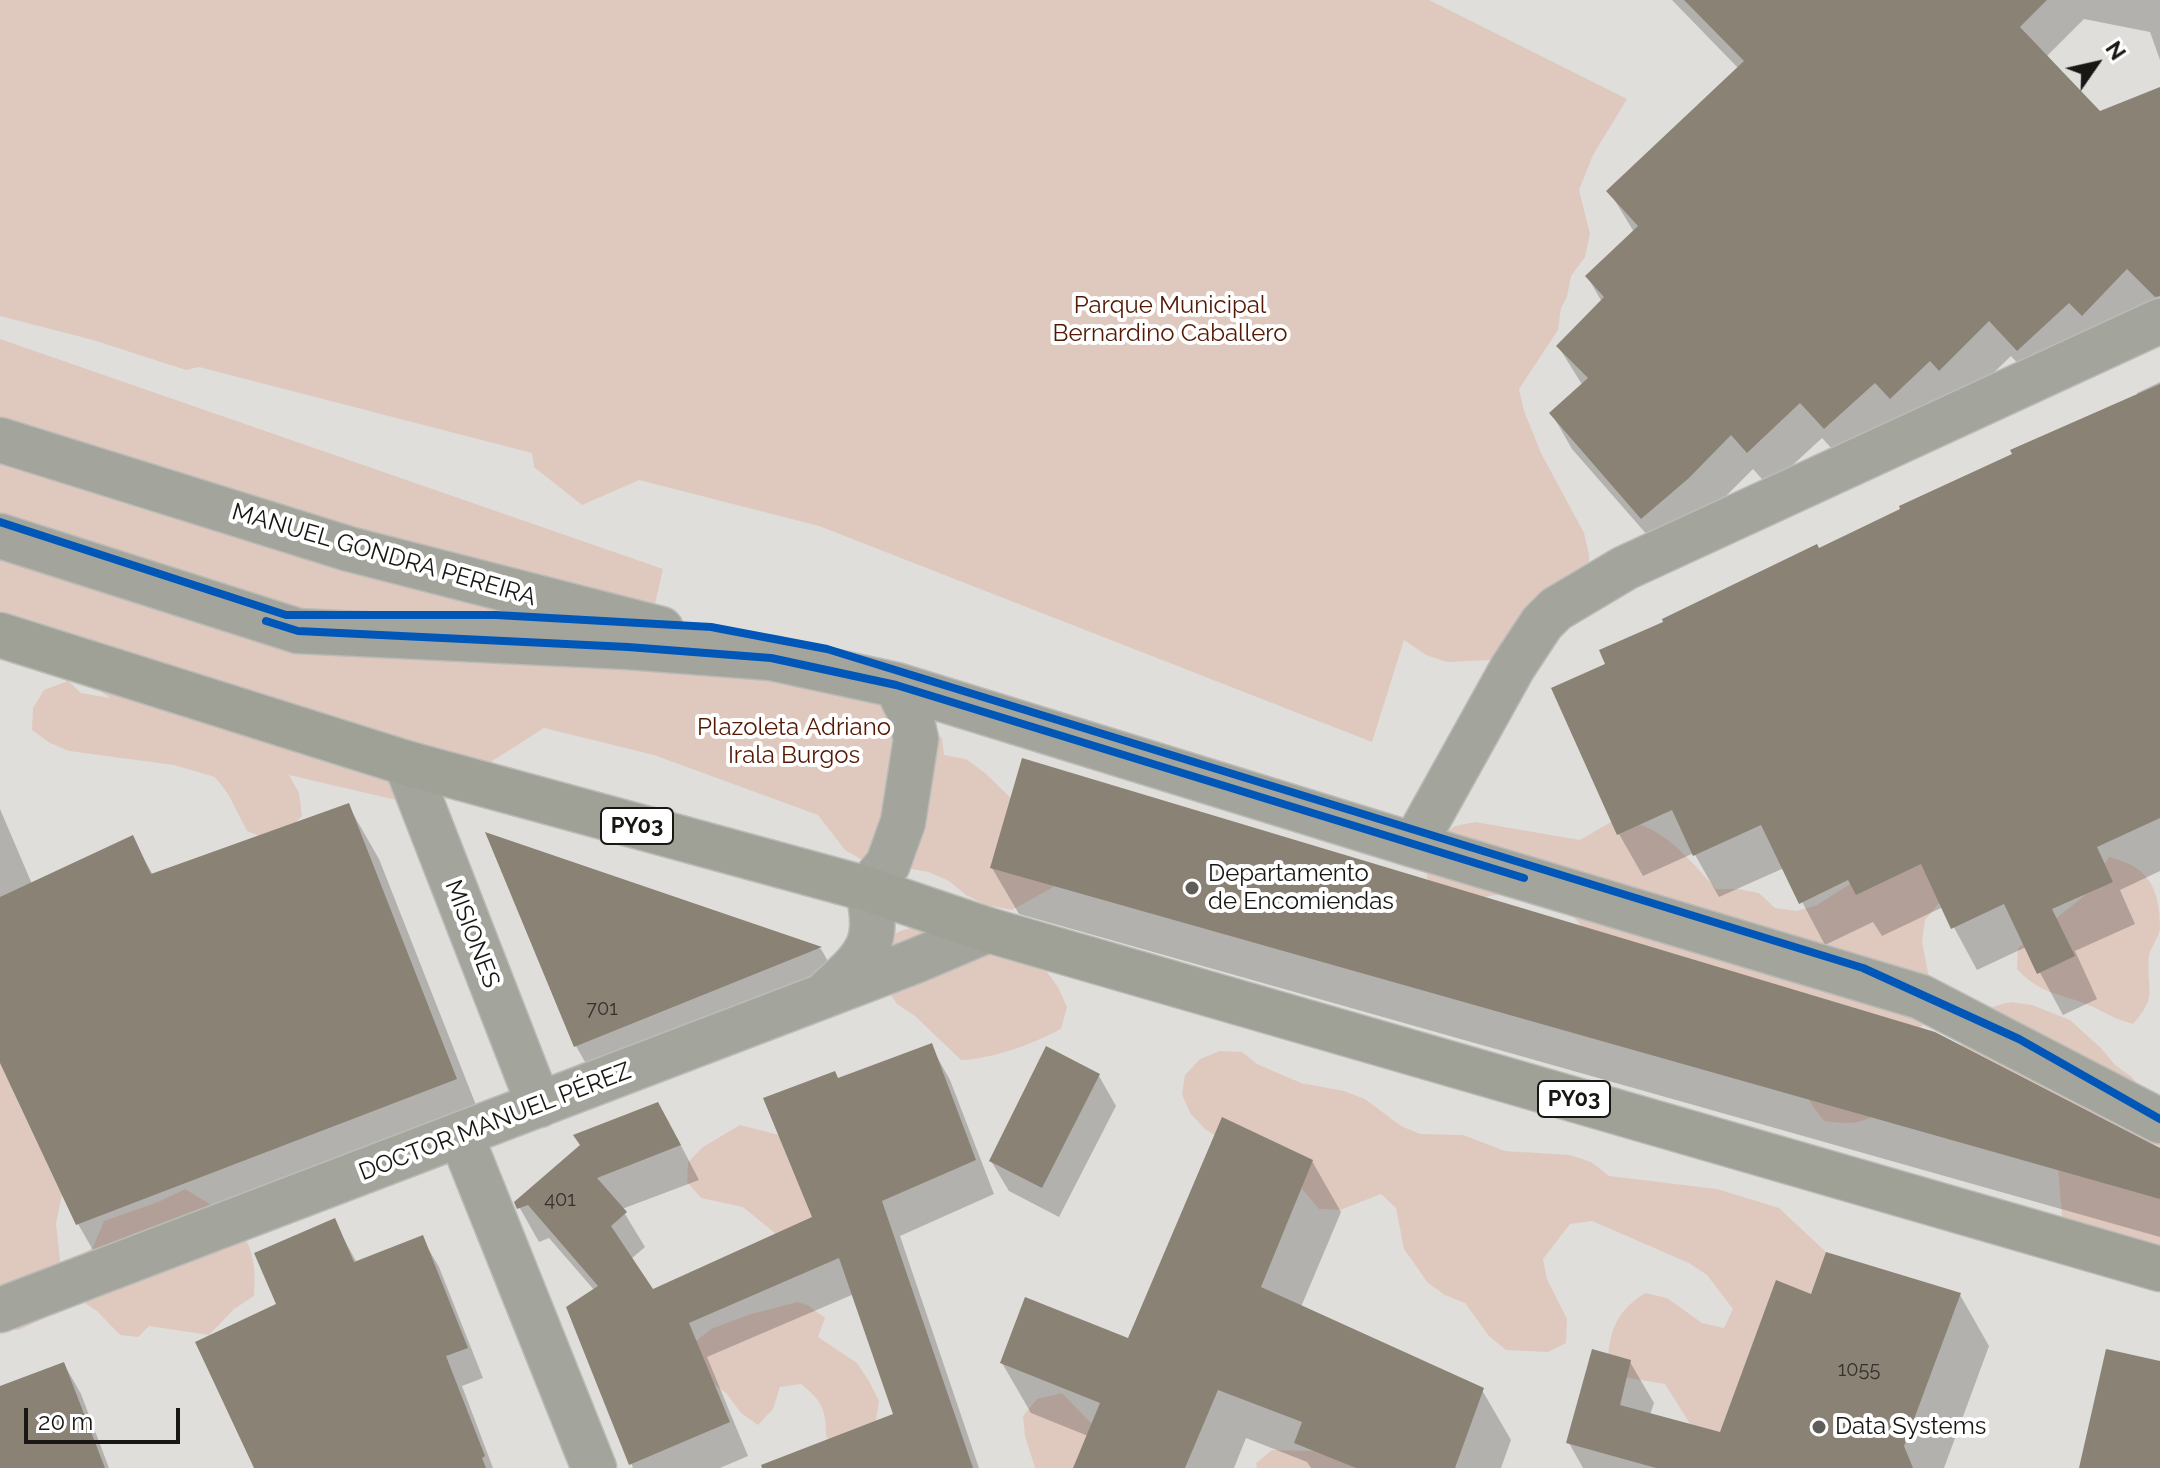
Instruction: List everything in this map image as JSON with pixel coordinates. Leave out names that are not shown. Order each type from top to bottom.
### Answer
[{"type":"highway","name":"PY03","points":[[0,635],[406,763],[867,889],[988,930],[2160,1269]]},
{"type":"street","points":[[1414,845],[1513,667],[1542,623],[1556,609],[1638,562],[2160,321]]},
{"type":"street","name":"MANUEL GONDRA PEREIRA","points":[[0,440],[349,549],[771,658]]},
{"type":"street","points":[[0,536],[298,631],[596,645],[771,658],[896,685],[1921,997],[2160,1121]]},
{"type":"street","points":[[822,996],[867,953],[875,917],[867,889],[888,864],[903,822],[916,739],[910,713],[896,685]]},
{"type":"street","name":"MISIONES","points":[[406,763],[539,1105]]},
{"type":"street","name":"DOCTOR MANUEL PÉREZ","points":[[0,1310],[461,1136],[988,930]]},
{"type":"street","points":[[461,1136],[594,1468]]},
{"type":"green space","name":"Parque Municipal Bernardino Caballero","points":[[0,0],[1429,0],[1627,99],[1593,155],[1579,190],[1590,234],[1585,257],[1571,276],[1558,330],[1519,389],[1524,411],[1541,453],[1584,533],[1589,555],[1589,577],[1513,653],[1491,660],[1447,662],[1426,655],[1404,640],[1372,742],[819,526],[639,480],[582,505],[534,467],[532,453],[199,367],[186,370],[93,340],[0,316]]},
{"type":"green space","name":"Plazoleta Adriano Irala Burgos","points":[[0,339],[663,569],[641,665],[767,654],[906,713],[942,738],[944,755],[966,759],[985,773],[1049,835],[1067,873],[1052,888],[1012,910],[986,905],[929,872],[864,861],[845,850],[818,815],[654,755],[544,728],[422,806],[289,775],[299,793],[302,816],[287,831],[267,839],[247,831],[228,794],[215,777],[174,765],[69,751],[50,743],[32,730],[33,708],[44,690],[68,681],[81,693],[110,698],[0,619]]},
{"type":"green space","points":[[1616,819],[1647,827],[1660,835],[1684,854],[1716,889],[1759,893],[1775,908],[1797,911],[1817,905],[1853,882],[1941,848],[1952,887],[1925,920],[1922,942],[1934,1003],[1926,1023],[1908,1035],[1886,1109],[1857,1122],[1824,1121],[1811,1104],[1802,1084],[1604,953],[1562,903],[1504,894],[1463,900],[1441,895],[1427,878],[1426,857],[1438,839],[1455,826],[1475,822],[1580,840]]},
{"type":"green space","points":[[2109,857],[2142,872],[2154,889],[2159,913],[2160,928],[2149,956],[2149,998],[2133,1024],[2043,989],[2017,969],[2018,948],[2084,896]]},
{"type":"green space","points":[[922,924],[1045,969],[1067,1007],[1061,1029],[1012,1050],[961,1060],[915,1016],[897,1004],[884,986],[882,945],[898,932]]},
{"type":"green space","points":[[0,967],[65,1180],[56,1224],[61,1269],[57,1312],[19,1330],[0,1328]]},
{"type":"green space","points":[[2011,1002],[2032,1005],[2070,1020],[2115,1065],[2132,1077],[2145,1094],[2160,1125],[2160,1261],[2087,1249],[2062,1216],[2058,1170],[2046,1151],[1960,1056],[1964,1034],[1975,1018],[1990,1008]]},
{"type":"green space","points":[[1220,1051],[1242,1052],[1257,1064],[1301,1083],[1344,1091],[1365,1099],[1401,1126],[1420,1134],[1463,1135],[1505,1151],[1570,1155],[1591,1162],[1609,1176],[1717,1189],[1779,1208],[1826,1252],[1838,1280],[1709,1454],[1665,1384],[1623,1377],[1608,1363],[1616,1322],[1645,1293],[1667,1298],[1702,1323],[1724,1328],[1733,1309],[1707,1275],[1689,1263],[1592,1221],[1570,1224],[1543,1259],[1547,1279],[1567,1319],[1566,1343],[1548,1352],[1506,1350],[1489,1336],[1465,1303],[1445,1295],[1428,1283],[1404,1249],[1396,1208],[1381,1194],[1340,1210],[1319,1209],[1279,1162],[1222,1140],[1205,1129],[1190,1113],[1182,1094],[1185,1075],[1200,1059]]},
{"type":"green space","points":[[740,1125],[783,1136],[844,1205],[777,1235],[743,1207],[701,1198],[687,1182],[688,1162],[703,1147]]},
{"type":"green space","points":[[185,1189],[217,1209],[240,1230],[252,1257],[254,1296],[234,1309],[209,1335],[149,1326],[138,1337],[120,1335],[97,1311],[77,1298],[82,1255],[93,1247],[104,1221]]},
{"type":"green space","points":[[797,1302],[808,1305],[825,1318],[818,1337],[857,1363],[879,1401],[875,1426],[841,1450],[826,1436],[824,1412],[818,1401],[801,1384],[780,1387],[773,1409],[758,1425],[741,1413],[727,1394],[677,1356],[711,1329]]},
{"type":"green space","points":[[1062,1393],[1092,1424],[1118,1468],[1035,1468],[1025,1436],[1023,1416],[1037,1399]]},
{"type":"green space","points":[[1272,1450],[1316,1451],[1454,1468],[1257,1468],[1256,1463]]},
{"type":"building","points":[[1684,0],[2047,0],[2020,27],[2100,111],[2160,87],[2160,296],[2155,297],[2127,269],[2082,316],[2069,303],[2017,351],[1989,321],[1939,371],[1930,361],[1890,399],[1875,383],[1824,429],[1800,403],[1747,453],[1731,435],[1689,478],[1641,519],[1549,413],[1588,378],[1556,346],[1604,297],[1585,276],[1638,226],[1606,191],[1744,61]]},
{"type":"building","points":[[2160,384],[2160,818],[2097,847],[2113,882],[2052,909],[2075,956],[2037,974],[2004,904],[1951,929],[1921,864],[1856,895],[1848,880],[1799,904],[1761,825],[1693,856],[1672,810],[1617,835],[1551,688],[1605,664],[1599,650],[1663,622],[1662,619],[1817,544],[1819,548],[1900,509],[1899,506],[2012,454],[2010,450]]},
{"type":"building","points":[[1022,758],[1935,1032],[2160,1148],[2160,1199],[990,868]]},
{"type":"building","points":[[349,803],[457,1079],[76,1225],[0,1063],[0,897],[133,835],[151,874]]},
{"type":"building","points":[[485,832],[822,947],[574,1047]]},
{"type":"building","points":[[932,1043],[976,1160],[882,1201],[973,1468],[762,1468],[761,1465],[893,1414],[839,1258],[689,1323],[730,1422],[629,1465],[566,1307],[598,1286],[528,1205],[517,1209],[514,1202],[580,1145],[573,1135],[658,1102],[681,1145],[597,1178],[627,1212],[611,1226],[653,1289],[812,1217],[763,1098],[835,1071],[838,1078]]},
{"type":"building","points":[[1046,1046],[1100,1074],[1042,1188],[989,1161]]},
{"type":"building","points":[[1222,1117],[1313,1160],[1261,1287],[1484,1388],[1455,1468],[1356,1468],[1294,1443],[1302,1422],[1218,1390],[1185,1468],[1073,1468],[1100,1403],[1000,1363],[1025,1297],[1128,1338]]},
{"type":"building","points":[[335,1218],[354,1262],[423,1235],[468,1348],[446,1356],[485,1456],[482,1458],[486,1468],[254,1468],[195,1342],[276,1304],[254,1253]]},
{"type":"building","points":[[1826,1252],[1961,1293],[1904,1446],[1913,1468],[1656,1468],[1566,1443],[1592,1349],[1631,1360],[1620,1405],[1720,1432],[1776,1280],[1811,1294]]},
{"type":"building","points":[[2106,1349],[2160,1361],[2160,1468],[2079,1468]]},
{"type":"building","points":[[64,1362],[105,1468],[0,1468],[0,1386]]},
{"type":"cycle path","points":[[0,522],[286,615],[496,615],[711,627],[827,649],[1863,968],[2019,1039],[2160,1119]]},
{"type":"cycle path","points":[[266,621],[298,631],[628,647],[771,658],[896,685],[1524,878]]},
{"type":"place","name":"Departamento de Encomiendas","points":[[1192,888]]},
{"type":"place","name":"Data Systems","points":[[1819,1427]]}]
